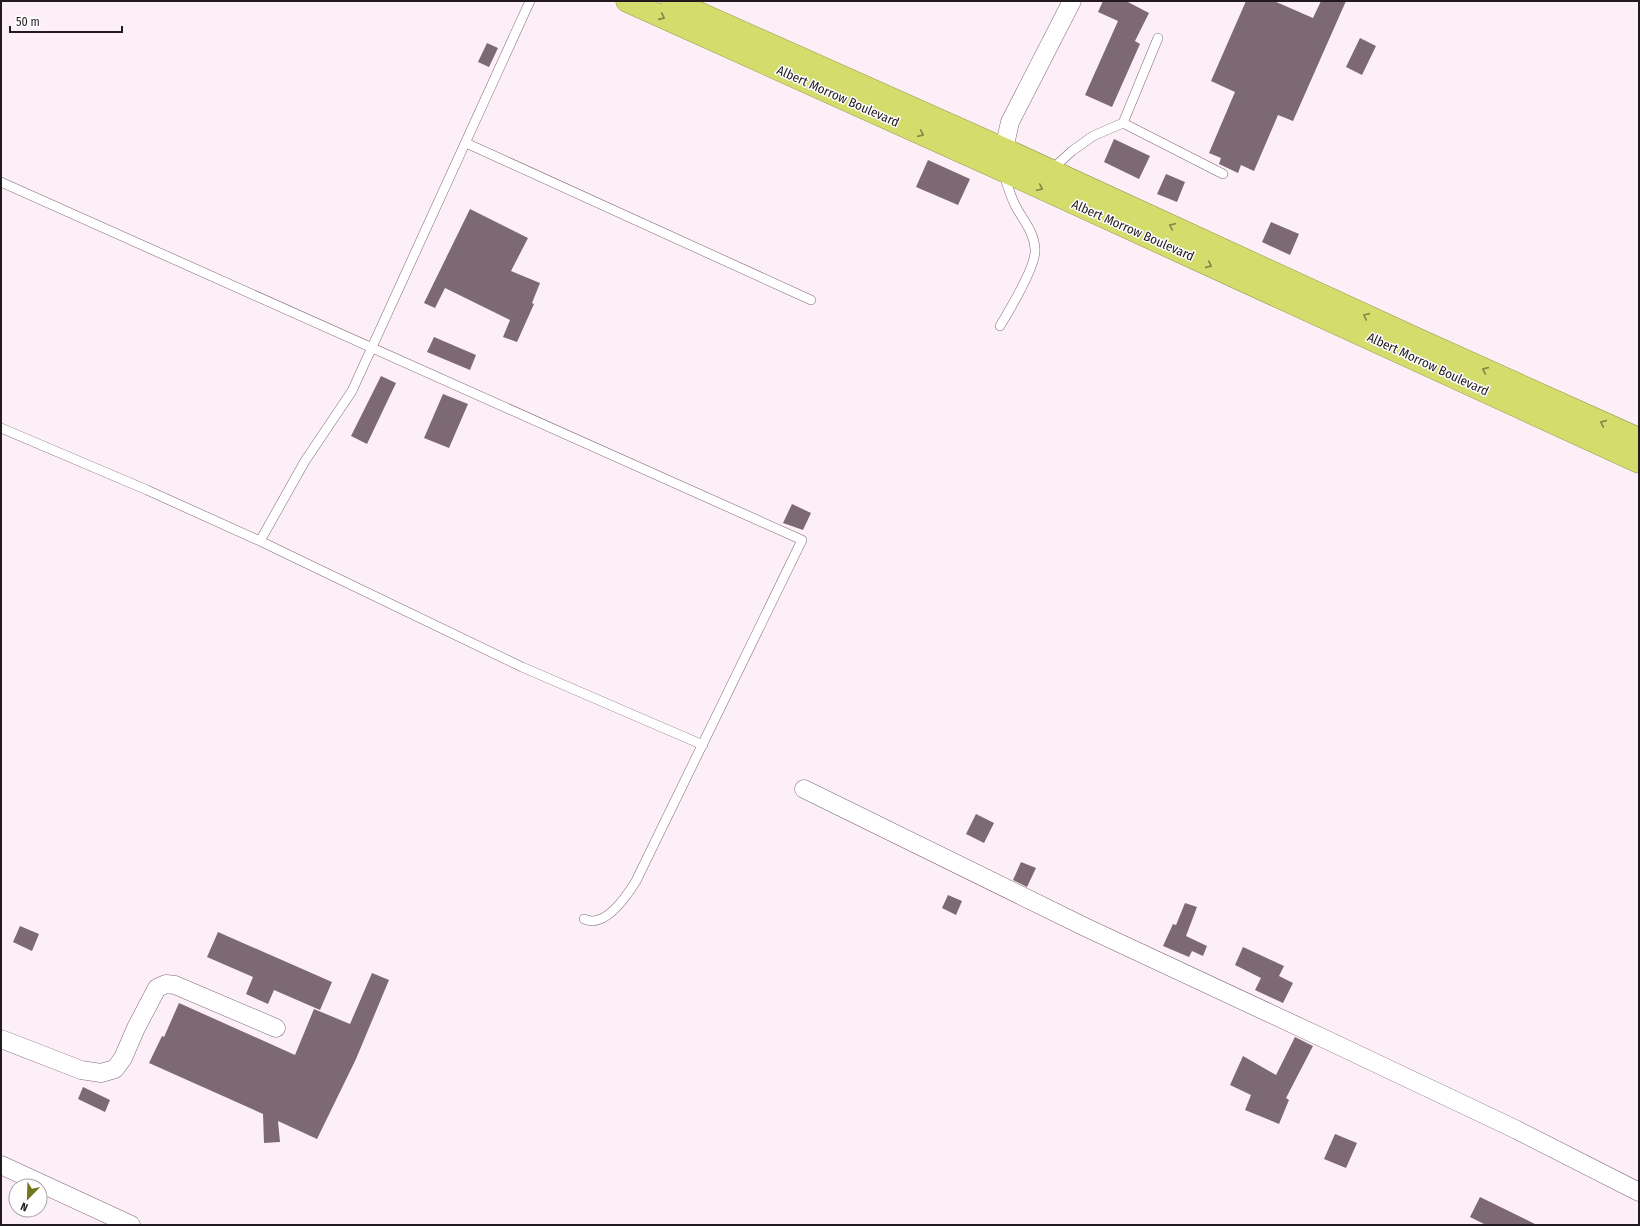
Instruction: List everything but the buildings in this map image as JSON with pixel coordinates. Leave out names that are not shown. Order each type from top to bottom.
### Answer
[{"type":"highway","name":"Albert Morrow Boulevard","points":[[627,1],[1003,160],[1050,171],[1639,439]]},
{"type":"highway","name":"Albert Morrow Boulevard","points":[[672,1],[1639,462]]},
{"type":"street","points":[[1003,160],[1010,122],[1072,1]]},
{"type":"street","points":[[804,789],[1085,927],[1503,1123],[1639,1192]]},
{"type":"street","points":[[1,1039],[81,1070],[100,1074],[115,1069],[123,1058],[152,996],[157,988],[166,984],[175,985],[276,1028]]},
{"type":"street","points":[[1,1165],[131,1225]]},
{"type":"lane","points":[[260,542],[305,461],[352,391],[530,1]]},
{"type":"lane","points":[[1050,171],[1072,151],[1093,136],[1123,123],[1158,38]]},
{"type":"lane","points":[[1123,123],[1223,174]]},
{"type":"lane","points":[[466,143],[811,300]]},
{"type":"lane","points":[[1000,326],[1027,277],[1036,249],[1030,230],[1015,205],[1003,160]]},
{"type":"lane","points":[[1,182],[802,540],[636,881],[612,912],[601,919],[594,921],[584,919]]},
{"type":"lane","points":[[1,428],[147,490],[260,542],[522,667],[703,745]]}]
